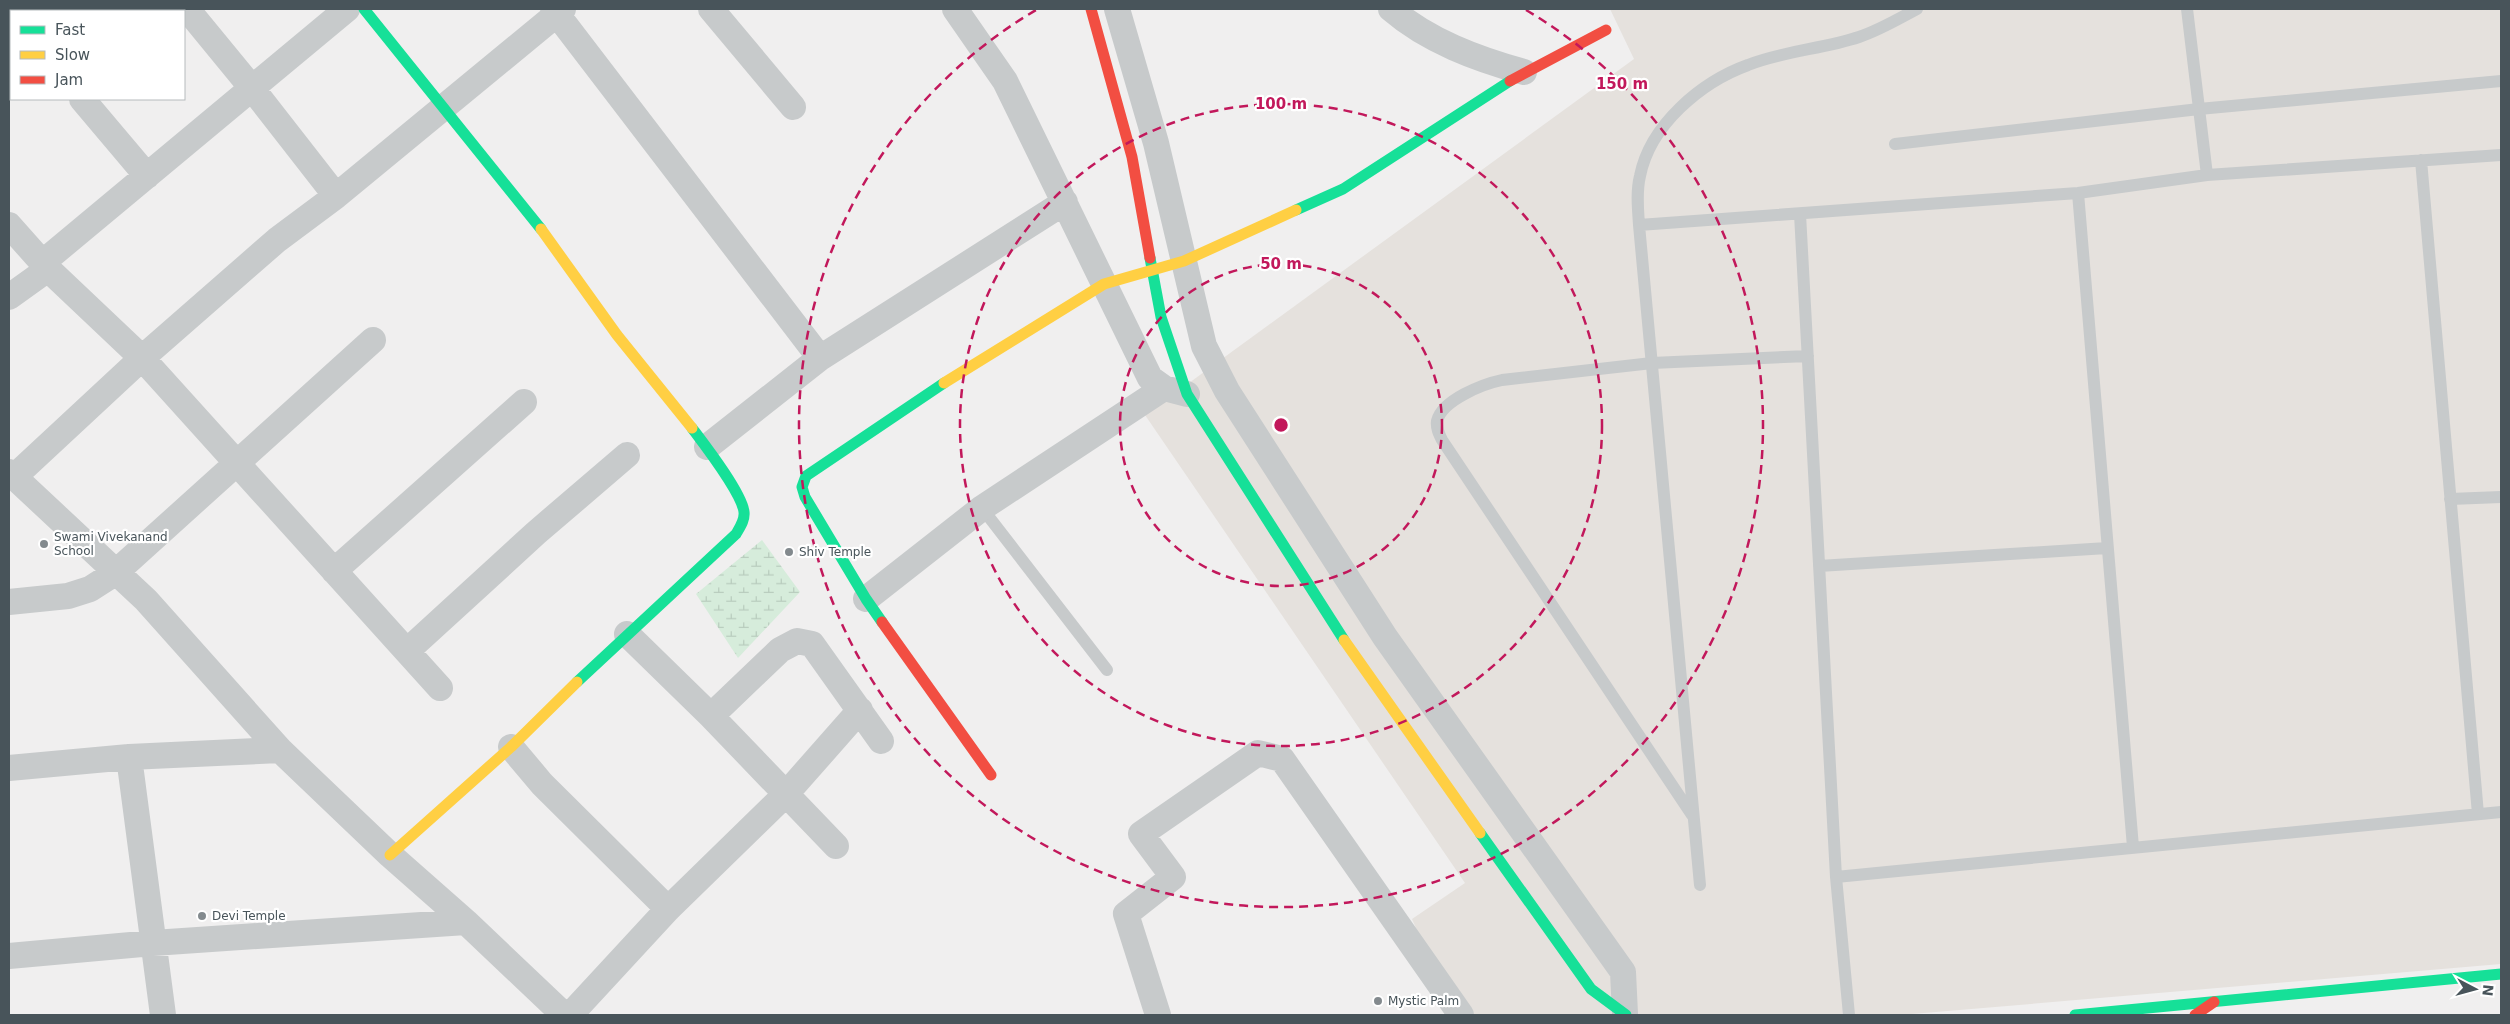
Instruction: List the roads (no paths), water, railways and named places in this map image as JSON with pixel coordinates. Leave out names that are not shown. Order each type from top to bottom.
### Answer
[{"type":"main road","points":[[364,9],[538,225],[617,335],[707,447],[738,495],[744,511],[743,520],[736,534],[627,634],[511,747],[390,855]]},
{"type":"main road","points":[[1091,9],[1132,157],[1176,391],[1290,555],[1356,657],[1591,989],[1626,1015]]},
{"type":"main road","points":[[991,775],[866,599],[805,497],[802,487],[806,476],[927,393],[1104,284],[1184,261],[1343,189],[1524,72],[1606,30]]},
{"type":"main road","points":[[2075,1015],[2501,974]]},
{"type":"main road","points":[[2195,1015],[2214,1002]]},
{"type":"street","points":[[187,9],[336,196]]},
{"type":"street","points":[[9,297],[251,87],[347,9]]},
{"type":"street","points":[[711,9],[793,107]]},
{"type":"street","points":[[955,9],[1005,81],[1150,378],[1176,391]]},
{"type":"street","points":[[1117,9],[1156,142],[1204,346],[1227,391],[1385,637],[1623,972],[1626,1015]]},
{"type":"street","points":[[1391,9],[1406,22],[1444,42],[1487,62],[1524,72]]},
{"type":"street","points":[[564,1015],[466,922],[390,855],[280,750],[146,600],[11,475],[277,240],[336,196],[558,10],[820,358]]},
{"type":"street","points":[[83,100],[147,176]]},
{"type":"street","points":[[707,447],[820,358],[1065,202]]},
{"type":"street","points":[[9,225],[45,266],[142,358],[440,688]]},
{"type":"street","points":[[9,602],[68,596],[90,589],[115,573],[237,465],[372,340]]},
{"type":"street","points":[[866,599],[982,508],[1176,391]]},
{"type":"street","points":[[334,571],[524,402]]},
{"type":"street","points":[[407,651],[536,533],[628,455]]},
{"type":"street","points":[[1290,555],[1321,538]]},
{"type":"street","points":[[627,634],[711,716],[836,846]]},
{"type":"street","points":[[711,716],[780,650],[797,642],[812,644],[880,741]]},
{"type":"street","points":[[570,1015],[668,909],[786,794],[860,710]]},
{"type":"street","points":[[511,747],[542,784],[668,909]]},
{"type":"street","points":[[9,768],[129,757],[280,750]]},
{"type":"street","points":[[1158,1015],[1126,914],[1173,877],[1141,834],[1258,753],[1282,759],[1461,1015]]},
{"type":"street","points":[[129,757],[163,1015]]},
{"type":"street","points":[[1519,888],[1549,869]]},
{"type":"street","points":[[9,956],[154,943],[466,922]]},
{"type":"lane","points":[[1700,886],[1639,225],[1639,176],[1645,158],[1676,112],[1699,92],[1722,77],[1748,65],[1859,37],[1888,25],[1917,9]]},
{"type":"lane","points":[[2187,9],[2207,176]]},
{"type":"lane","points":[[1895,144],[2199,109],[2501,81]]},
{"type":"lane","points":[[1639,225],[2078,193],[2207,176],[2501,154]]},
{"type":"lane","points":[[2421,160],[2478,814]]},
{"type":"lane","points":[[2078,193],[2133,847]]},
{"type":"lane","points":[[1800,214],[1836,877],[1849,1015]]},
{"type":"lane","points":[[1694,817],[1442,440],[1437,426],[1444,411],[1468,391],[1484,384],[1652,363],[1808,356]]},
{"type":"lane","points":[[2450,499],[2501,498]]},
{"type":"lane","points":[[982,508],[1107,670]]},
{"type":"lane","points":[[1819,566],[2108,548]]},
{"type":"lane","points":[[1836,877],[2501,812]]},
{"type":"place","name":"Swami Vivekanand School","points":[[44,544]]},
{"type":"place","name":"Shiv Temple","points":[[789,552]]},
{"type":"place","name":"Devi Temple","points":[[202,916]]},
{"type":"place","name":"Mystic Palm","points":[[1378,1001]]}]
